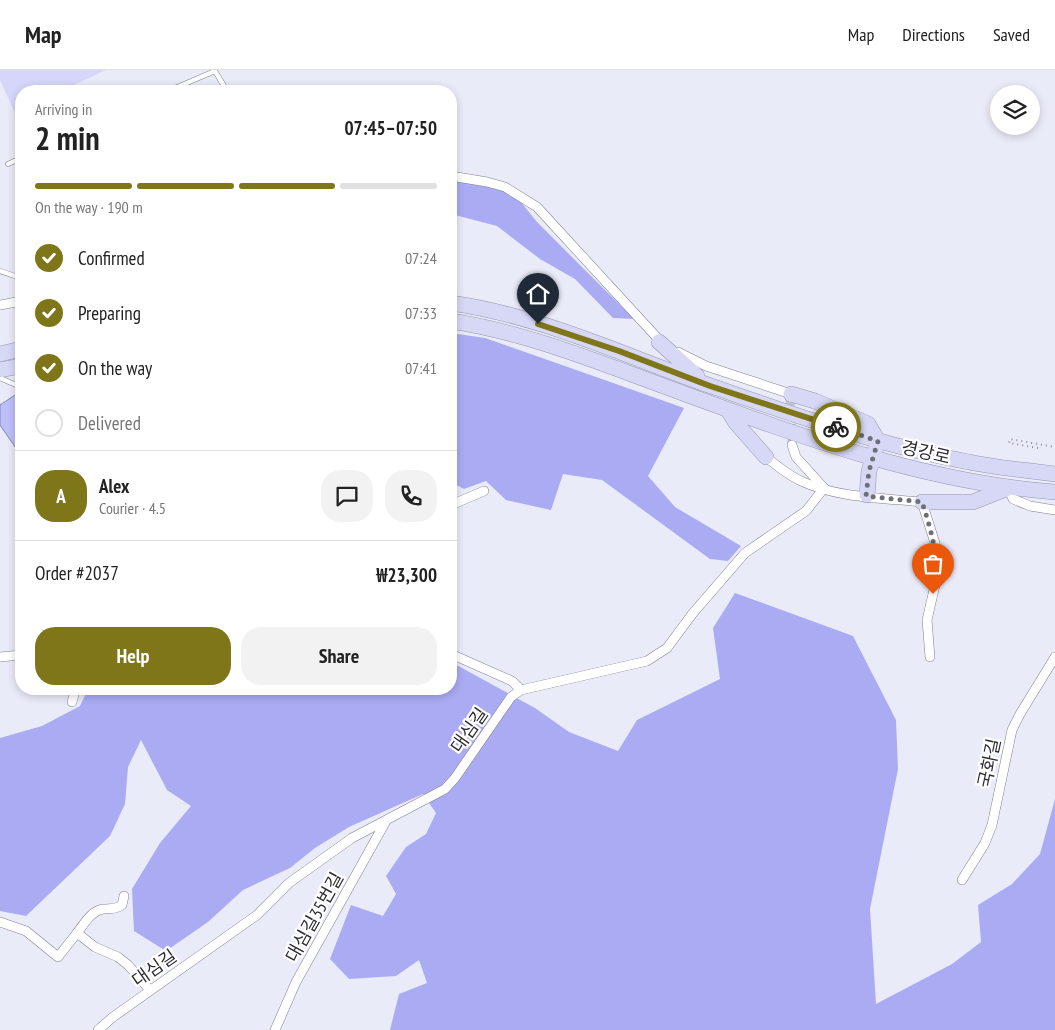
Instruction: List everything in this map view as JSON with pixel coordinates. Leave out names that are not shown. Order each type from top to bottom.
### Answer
[{"type":"highway","name":"경강로","points":[[457,304],[538,324],[619,351],[710,386],[878,441],[969,462],[1055,474]]},
{"type":"highway","name":"경강로","points":[[457,322],[533,341],[795,435],[873,459],[1008,488],[1055,492]]},
{"type":"highway","points":[[659,342],[674,358],[710,386]]},
{"type":"highway","points":[[0,354],[15,351]]},
{"type":"highway","points":[[0,370],[15,367]]},
{"type":"highway","points":[[790,396],[816,400],[868,424],[878,441],[866,496]]},
{"type":"highway","points":[[728,410],[736,423],[766,457]]},
{"type":"highway","points":[[922,502],[974,502],[1008,488]]},
{"type":"street","points":[[457,177],[505,187],[537,207],[659,342],[706,366],[790,396]]},
{"type":"street","points":[[0,305],[15,302]]},
{"type":"street","points":[[792,445],[796,457],[824,488]]},
{"type":"street","points":[[766,457],[802,481],[844,494],[922,502],[935,543],[936,562],[936,581],[927,620],[930,657]]},
{"type":"street","points":[[457,657],[512,681],[521,690],[630,665],[659,655],[675,639],[693,613],[745,553],[806,511],[824,488]]},
{"type":"street","points":[[1008,488],[1013,499],[1030,506],[1055,510]]},
{"type":"street","points":[[457,502],[484,491]]},
{"type":"street","points":[[0,657],[15,656]]},
{"type":"street","name":"국화길","points":[[962,880],[985,843],[992,825],[1012,730],[1055,657]]},
{"type":"street","name":"대심길","points":[[98,1030],[150,990],[257,915],[289,883],[352,838],[445,789],[455,778],[511,697],[521,690]]},
{"type":"street","points":[[72,702],[74,695]]},
{"type":"street","name":"대심길35번길","points":[[275,1030],[296,982],[386,821]]},
{"type":"street","points":[[0,922],[26,930],[58,957],[95,913],[103,909],[114,910],[122,905],[124,896]]},
{"type":"street","points":[[77,933],[95,947],[118,957],[128,965],[150,990]]},
{"type":"lane","points":[[181,85],[215,70],[224,85]]},
{"type":"lane","points":[[8,164],[15,161]]},
{"type":"lane","points":[[0,271],[15,276]]},
{"type":"lane","points":[[0,378],[15,384]]},
{"type":"path","points":[[1038,448],[1009,443],[1010,439],[1055,446]]},
{"type":"shaded area","points":[[0,70],[106,70],[74,85],[15,85],[15,113],[0,80]]},
{"type":"shaded area","points":[[457,180],[504,190],[520,201],[537,222],[634,319],[613,318],[575,279],[540,259],[497,226],[457,216]]},
{"type":"shaded area","points":[[457,334],[485,338],[684,408],[648,476],[675,507],[741,546],[728,561],[710,559],[602,480],[563,474],[551,510],[506,500],[486,481],[464,489],[457,485]]},
{"type":"shaded area","points":[[735,593],[853,636],[896,720],[898,769],[870,909],[876,1004],[952,964],[981,942],[978,905],[1012,884],[1040,854],[1055,799],[1055,1030],[390,1030],[399,994],[427,983],[419,960],[396,976],[349,979],[330,959],[351,905],[383,916],[396,894],[386,876],[406,847],[426,834],[436,813],[423,794],[349,827],[315,848],[290,868],[243,890],[208,922],[166,951],[134,931],[132,889],[160,843],[191,806],[167,790],[141,740],[128,767],[125,804],[110,836],[26,916],[0,911],[0,738],[42,726],[80,706],[85,695],[457,695],[457,665],[535,708],[569,732],[618,751],[637,720],[720,679],[713,628]]},
{"type":"building","points":[[15,395],[15,447],[0,425],[0,405]]},
{"type":"tunnel","points":[[790,397],[792,445]]},
{"type":"way so far","points":[[836,427],[878,441],[869,471],[866,496],[922,502],[935,543],[936,581],[933,594]]},
{"type":"route","points":[[538,324],[619,351],[710,386],[836,427]]}]
